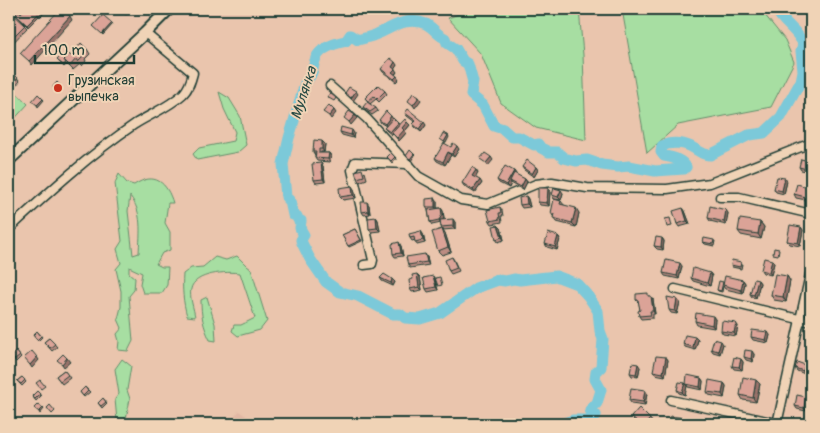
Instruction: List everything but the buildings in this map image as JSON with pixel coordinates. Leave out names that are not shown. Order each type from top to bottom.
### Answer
[{"type":"main road","points":[[9,160],[169,9]]},
{"type":"street","points":[[9,230],[61,180],[135,124],[184,93],[193,73],[145,33]]},
{"type":"street","points":[[330,86],[367,119],[418,176],[461,200],[488,204],[536,184],[552,182],[587,188],[667,189],[710,183],[811,143]]},
{"type":"street","points":[[364,266],[372,264],[373,260],[352,170],[355,162],[408,164]]},
{"type":"street","points":[[720,197],[739,197],[811,214]]},
{"type":"street","points":[[672,400],[779,424],[811,270]]},
{"type":"street","points":[[675,289],[811,322]]},
{"type":"shaded area","points":[[239,411],[257,424],[229,424]]},
{"type":"green space","points":[[472,9],[579,9],[583,55],[586,140],[536,128],[501,103],[481,54],[448,18]]},
{"type":"green space","points":[[622,9],[760,9],[785,40],[794,62],[771,107],[678,125],[647,153]]},
{"type":"green space","points":[[9,86],[28,104],[9,125]]},
{"type":"green space","points":[[219,92],[229,98],[240,116],[246,145],[238,152],[197,160],[193,154],[199,148],[233,141],[235,132],[224,109]]},
{"type":"green space","points":[[119,174],[127,183],[134,185],[141,181],[154,179],[164,185],[173,203],[168,203],[165,223],[170,232],[170,250],[162,253],[156,264],[168,267],[167,285],[162,293],[143,293],[140,284],[142,273],[129,267],[129,273],[135,278],[134,290],[129,296],[133,341],[128,351],[118,350],[119,341],[117,334],[122,328],[118,319],[121,307],[121,291],[116,269],[121,263],[117,249],[122,241],[115,183]],"holes":[[[130,196],[139,216],[140,230],[139,253],[133,255],[128,211]]]},
{"type":"green space","points":[[237,256],[251,269],[267,321],[260,330],[238,336],[232,331],[234,325],[241,325],[255,318],[240,273],[212,274],[198,279],[191,289],[195,317],[187,316],[183,285],[183,274],[191,268],[203,267],[215,257],[226,260]]},
{"type":"green space","points":[[207,297],[215,324],[216,341],[210,340],[201,311],[201,300]]},
{"type":"green space","points":[[122,359],[131,366],[127,390],[130,399],[125,424],[119,424],[117,421],[115,399],[119,394],[115,369]]},
{"type":"waterway","name":"Мулянка","points":[[562,424],[573,420],[593,420],[596,415],[590,410],[597,403],[601,390],[595,379],[596,372],[601,367],[603,339],[600,331],[598,311],[577,284],[556,276],[520,280],[498,280],[476,288],[440,313],[420,319],[405,318],[400,314],[393,314],[358,296],[340,292],[326,282],[310,259],[301,240],[304,235],[300,228],[301,221],[298,220],[297,216],[293,215],[290,201],[286,197],[283,164],[305,83],[312,73],[318,54],[333,44],[346,41],[350,35],[358,40],[375,35],[401,23],[413,21],[426,24],[445,38],[447,43],[456,49],[463,61],[468,64],[473,82],[471,95],[483,105],[494,126],[503,129],[512,137],[519,137],[534,145],[538,144],[549,152],[557,152],[564,158],[576,161],[587,160],[602,165],[629,166],[655,171],[684,169],[686,167],[679,161],[664,156],[661,152],[662,146],[674,143],[683,144],[710,155],[749,135],[764,133],[781,117],[801,81],[803,71],[801,51],[803,44],[798,35],[776,9]]},
{"type":"place","name":"Грузинская выпечка","points":[[58,88]]}]
